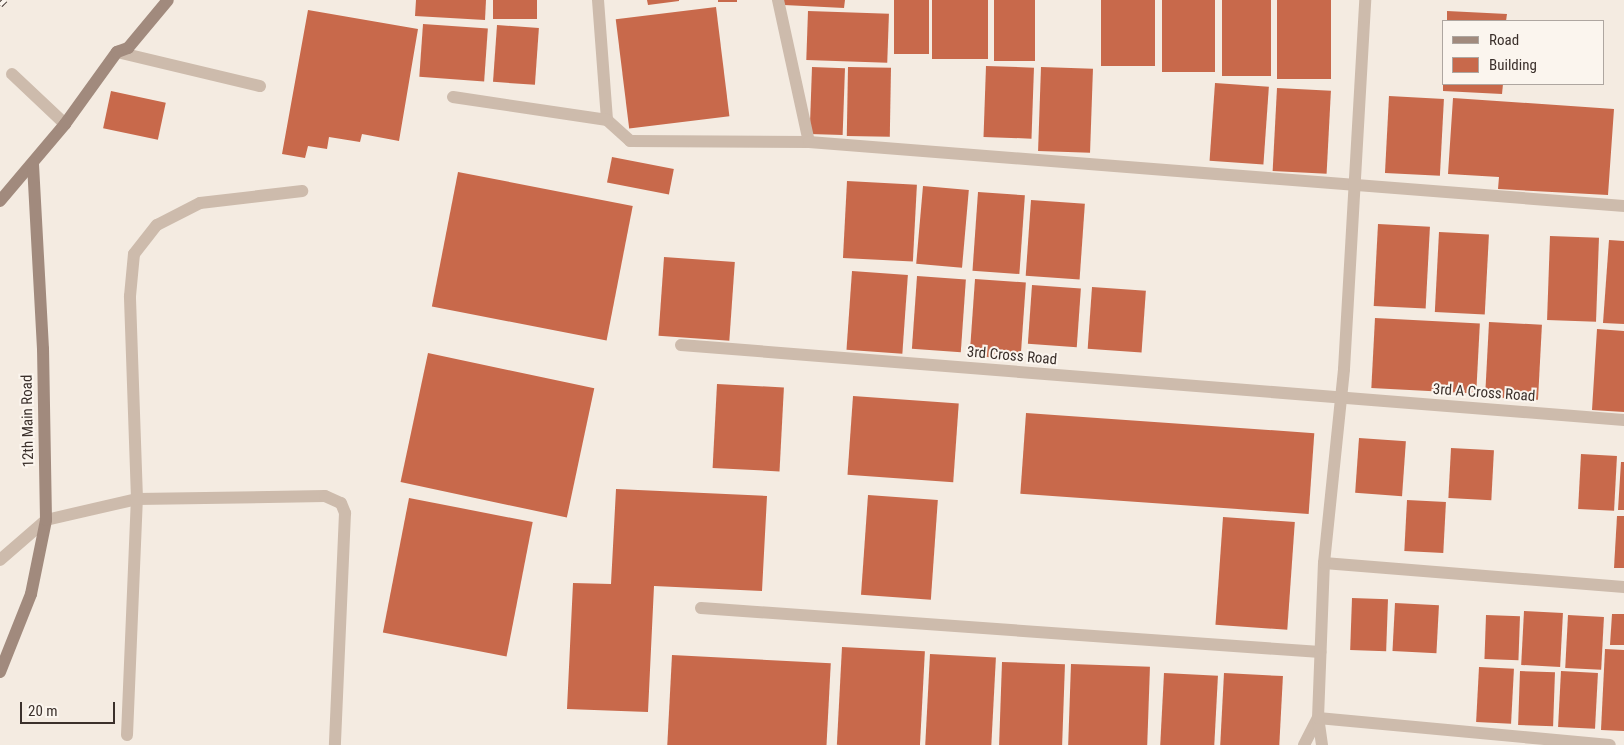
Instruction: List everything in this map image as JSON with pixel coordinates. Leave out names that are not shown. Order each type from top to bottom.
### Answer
[{"type":"street","points":[[0,201],[66,124],[117,52],[128,48],[168,0]]},
{"type":"street","points":[[598,0],[607,120]]},
{"type":"street","points":[[778,0],[808,142]]},
{"type":"street","points":[[1322,745],[1318,718],[1324,563],[1341,399],[1365,0]]},
{"type":"street","points":[[117,52],[260,86]]},
{"type":"street","points":[[12,74],[66,124]]},
{"type":"street","points":[[452,97],[607,120],[630,141],[808,142],[1624,206]]},
{"type":"street","name":"12th Main Road","points":[[0,672],[30,594],[46,520],[42,349],[33,163]]},
{"type":"street","points":[[127,735],[137,499],[130,296],[134,254],[157,225],[200,203],[302,191]]},
{"type":"street","name":"3rd Cross Road","points":[[681,345],[1341,399]]},
{"type":"street","name":"3rd A Cross Road","points":[[1341,399],[1624,420]]},
{"type":"street","points":[[0,560],[46,520],[137,499],[325,496],[341,503],[345,513],[335,745]]},
{"type":"street","points":[[1324,563],[1624,587]]},
{"type":"street","points":[[701,608],[1320,652]]},
{"type":"street","points":[[1304,745],[1318,718]]},
{"type":"street","points":[[1318,718],[1610,745]]},
{"type":"building","points":[[416,0],[486,0],[485,20],[415,16]]},
{"type":"building","points":[[493,0],[537,0],[537,19],[493,19]]},
{"type":"building","points":[[647,0],[679,0],[679,1],[648,5]]},
{"type":"building","points":[[718,0],[737,0],[737,2],[718,2]]},
{"type":"building","points":[[784,0],[845,0],[844,8],[784,5]]},
{"type":"building","points":[[894,0],[929,0],[929,54],[894,54]]},
{"type":"building","points":[[932,0],[988,0],[988,59],[932,59]]},
{"type":"building","points":[[994,0],[1035,0],[1035,61],[994,61]]},
{"type":"building","points":[[1101,0],[1155,0],[1155,66],[1101,66]]},
{"type":"building","points":[[1162,0],[1215,0],[1215,72],[1162,72]]},
{"type":"building","points":[[1222,0],[1271,0],[1271,76],[1222,76]]},
{"type":"building","points":[[1277,0],[1331,0],[1331,79],[1277,79]]},
{"type":"building","points":[[716,7],[729,116],[629,128],[616,19]]},
{"type":"building","points":[[308,10],[418,29],[399,141],[362,134],[360,142],[329,137],[327,149],[308,146],[305,158],[282,154]]},
{"type":"building","points":[[808,11],[889,14],[887,63],[806,60]]},
{"type":"building","points":[[1447,11],[1507,14],[1506,20],[1447,20]]},
{"type":"building","points":[[423,24],[488,29],[484,81],[419,77]]},
{"type":"building","points":[[497,25],[539,28],[535,85],[493,82]]},
{"type":"building","points":[[986,66],[1034,68],[1031,139],[984,137]]},
{"type":"building","points":[[812,67],[845,68],[843,135],[810,134]]},
{"type":"building","points":[[848,67],[891,68],[890,137],[847,136]]},
{"type":"building","points":[[1041,67],[1093,69],[1090,153],[1038,151]]},
{"type":"building","points":[[1215,83],[1269,87],[1263,165],[1210,161]]},
{"type":"building","points":[[1443,85],[1503,85],[1502,94],[1443,91]]},
{"type":"building","points":[[1277,88],[1331,91],[1327,174],[1273,171]]},
{"type":"building","points":[[111,91],[166,103],[158,140],[103,128]]},
{"type":"building","points":[[1389,96],[1444,99],[1440,176],[1385,173]]},
{"type":"building","points":[[1453,98],[1614,109],[1608,195],[1498,189],[1499,177],[1448,174]]},
{"type":"building","points":[[612,157],[674,169],[669,195],[607,183]]},
{"type":"building","points":[[458,172],[633,206],[607,340],[432,306]]},
{"type":"building","points":[[847,181],[917,185],[913,262],[843,258]]},
{"type":"building","points":[[923,186],[969,190],[962,268],[916,264]]},
{"type":"building","points":[[978,192],[1025,195],[1019,274],[972,271]]},
{"type":"building","points":[[1031,200],[1085,204],[1080,280],[1026,276]]},
{"type":"building","points":[[1378,224],[1430,227],[1426,309],[1374,306]]},
{"type":"building","points":[[1439,232],[1489,235],[1485,315],[1435,312]]},
{"type":"building","points":[[1550,236],[1599,238],[1596,322],[1547,320]]},
{"type":"building","points":[[1609,240],[1624,241],[1624,324],[1603,323]]},
{"type":"building","points":[[664,257],[735,262],[729,341],[658,336]]},
{"type":"building","points":[[852,271],[908,275],[902,354],[846,350]]},
{"type":"building","points":[[917,276],[966,279],[961,352],[912,349]]},
{"type":"building","points":[[975,279],[1026,283],[1021,359],[970,356]]},
{"type":"building","points":[[1032,285],[1081,288],[1077,347],[1028,344]]},
{"type":"building","points":[[1092,287],[1146,291],[1142,353],[1088,349]]},
{"type":"building","points":[[1375,318],[1480,323],[1476,393],[1371,388]]},
{"type":"building","points":[[1489,322],[1542,325],[1538,400],[1485,397]]},
{"type":"building","points":[[1597,329],[1624,331],[1624,412],[1592,410]]},
{"type":"building","points":[[428,353],[594,388],[567,517],[401,482]]},
{"type":"building","points":[[717,384],[784,388],[780,471],[713,468]]},
{"type":"building","points":[[853,396],[959,403],[953,482],[847,475]]},
{"type":"building","points":[[1026,413],[1314,433],[1309,514],[1020,494]]},
{"type":"building","points":[[1359,438],[1406,441],[1402,496],[1355,493]]},
{"type":"building","points":[[1451,448],[1494,450],[1491,500],[1448,498]]},
{"type":"building","points":[[1581,454],[1617,456],[1614,511],[1578,509]]},
{"type":"building","points":[[1621,462],[1624,462],[1624,510],[1618,510]]},
{"type":"building","points":[[616,489],[767,496],[762,591],[654,586],[648,712],[567,709],[573,583],[611,584]]},
{"type":"building","points":[[868,495],[938,500],[931,600],[861,595]]},
{"type":"building","points":[[409,498],[533,522],[507,657],[383,632]]},
{"type":"building","points":[[1407,500],[1446,502],[1443,553],[1404,551]]},
{"type":"building","points":[[1617,516],[1624,516],[1624,568],[1614,568]]},
{"type":"building","points":[[1223,517],[1295,522],[1287,630],[1215,625]]},
{"type":"building","points":[[1352,598],[1388,599],[1386,651],[1350,650]]},
{"type":"building","points":[[1395,603],[1439,605],[1436,653],[1392,651]]},
{"type":"building","points":[[1524,611],[1563,613],[1560,667],[1521,665]]},
{"type":"building","points":[[1612,614],[1624,614],[1624,645],[1610,645]]},
{"type":"building","points":[[1486,615],[1520,616],[1518,660],[1484,659]]},
{"type":"building","points":[[1568,615],[1604,617],[1601,670],[1565,668]]},
{"type":"building","points":[[842,647],[925,651],[920,745],[837,745]]},
{"type":"building","points":[[1605,649],[1624,650],[1624,731],[1601,730]]},
{"type":"building","points":[[930,654],[996,657],[991,745],[925,745]]},
{"type":"building","points":[[672,655],[831,663],[827,745],[667,745]]},
{"type":"building","points":[[1002,662],[1065,664],[1062,745],[999,745]]},
{"type":"building","points":[[1071,664],[1150,667],[1147,745],[1068,745]]},
{"type":"building","points":[[1479,667],[1514,669],[1511,724],[1476,722]]},
{"type":"building","points":[[1520,671],[1555,672],[1553,726],[1518,725]]},
{"type":"building","points":[[1561,671],[1598,673],[1595,729],[1558,727]]},
{"type":"building","points":[[1164,673],[1218,676],[1214,745],[1160,745]]},
{"type":"building","points":[[1224,673],[1283,676],[1279,745],[1220,745]]},
{"type":"railway","points":[[0,5],[5,0]]}]
